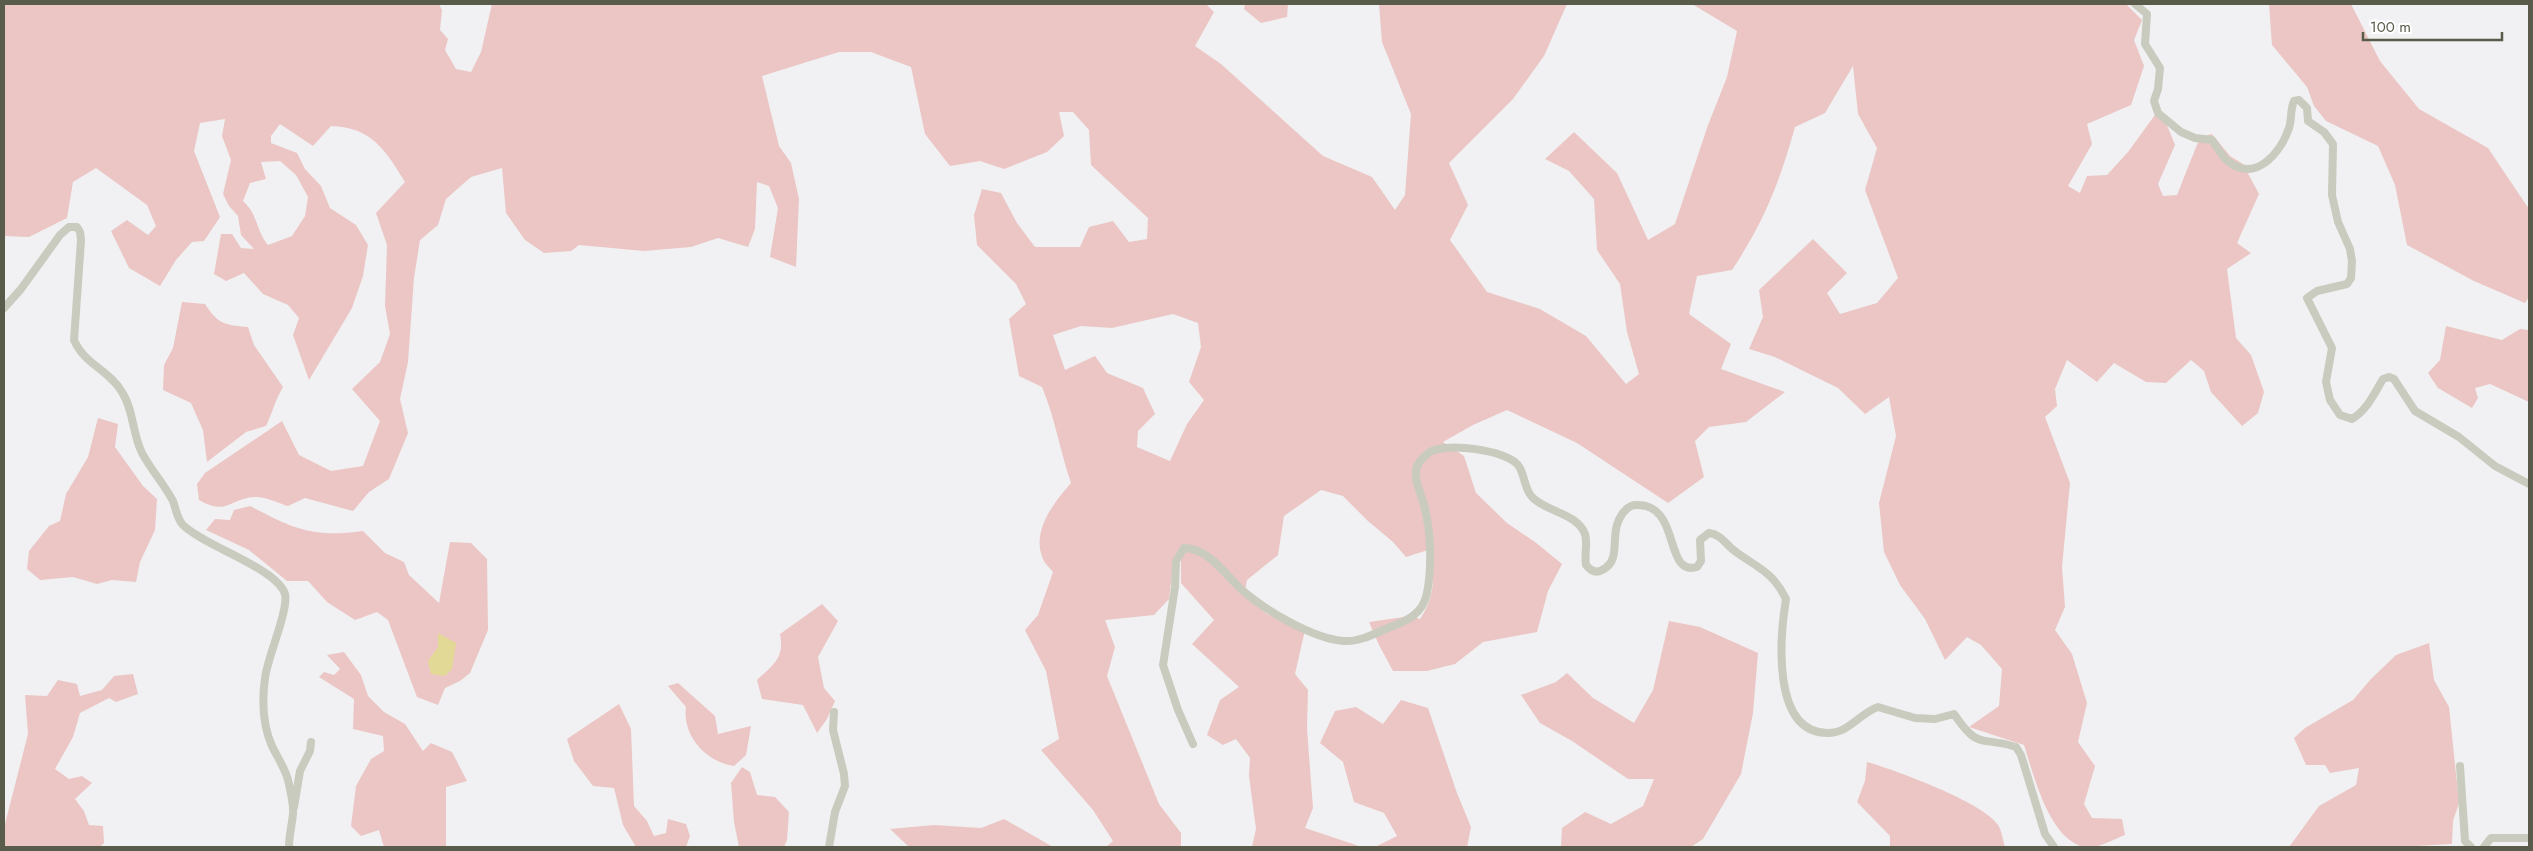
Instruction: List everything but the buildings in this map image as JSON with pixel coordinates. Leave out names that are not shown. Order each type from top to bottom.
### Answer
[{"type":"street","points":[[2136,4],[2146,14],[2146,44],[2160,68],[2158,89],[2154,101],[2158,113],[2181,132],[2195,138],[2212,140],[2227,161],[2239,168],[2250,169],[2263,165],[2276,154],[2288,130],[2291,107],[2294,101],[2299,100],[2307,108],[2308,121],[2330,138],[2333,144],[2332,195],[2338,222],[2350,249],[2351,278],[2347,284],[2317,291],[2307,298],[2308,304],[2324,328],[2332,348],[2326,382],[2330,400],[2340,415],[2352,419],[2363,410],[2383,379],[2389,377],[2394,379],[2415,411],[2459,436],[2495,466],[2529,484]]},
{"type":"street","points":[[4,308],[21,289],[60,235],[69,226],[77,227],[81,240],[74,340],[78,350],[87,360],[111,379],[122,392],[132,412],[142,453],[173,501],[180,523],[193,535],[261,571],[277,582],[285,593],[286,603],[265,678],[265,716],[266,732],[288,779],[294,812]]},
{"type":"street","points":[[1193,744],[1178,710],[1163,665],[1175,587],[1176,561],[1184,548],[1192,548],[1206,556],[1270,613],[1314,632],[1343,641],[1357,640],[1406,621],[1424,605],[1430,574],[1428,530],[1426,511],[1416,484],[1417,466],[1431,451],[1447,448],[1478,450],[1500,453],[1509,458],[1518,466],[1531,497],[1579,525],[1585,534],[1586,565],[1591,570],[1598,572],[1605,569],[1610,563],[1615,554],[1617,524],[1624,512],[1631,506],[1640,505],[1651,508],[1661,517],[1671,534],[1678,562],[1682,566],[1691,569],[1697,567],[1700,561],[1700,540],[1702,536],[1708,533],[1717,534],[1737,552],[1770,575],[1786,599],[1781,630],[1785,698],[1801,724],[1814,731],[1829,733],[1851,726],[1878,707],[1915,718],[1935,719],[1954,714],[1969,735],[1978,740],[2016,747],[2021,755],[2045,834],[2054,847]]},
{"type":"street","points":[[829,847],[835,812],[845,786],[844,774],[833,730],[834,712]]},
{"type":"street","points":[[289,847],[289,832],[300,771],[310,751],[310,742]]},
{"type":"street","points":[[2460,766],[2465,841],[2471,847]]},
{"type":"street","points":[[2484,847],[2491,838],[2529,838]]},
{"type":"shaded area","points":[[4,4],[439,4],[442,10],[440,30],[448,39],[445,50],[456,69],[471,72],[481,52],[492,4],[1206,4],[1214,12],[1195,46],[1221,64],[1323,156],[1372,177],[1395,210],[1405,195],[1411,114],[1382,42],[1379,4],[1567,4],[1544,56],[1513,99],[1449,163],[1468,205],[1450,240],[1487,292],[1540,309],[1586,336],[1626,384],[1639,374],[1627,332],[1620,284],[1597,250],[1594,199],[1569,171],[1545,159],[1574,132],[1617,173],[1648,240],[1675,224],[1708,125],[1727,77],[1737,31],[1692,4],[2126,4],[2142,20],[2134,40],[2144,66],[2131,105],[2087,124],[2092,144],[2068,186],[2080,193],[2087,176],[2107,175],[2128,152],[2160,108],[2175,145],[2158,184],[2163,196],[2177,195],[2200,137],[2212,134],[2230,156],[2243,164],[2259,194],[2237,243],[2251,253],[2227,269],[2236,338],[2251,355],[2264,392],[2258,413],[2242,426],[2211,392],[2204,371],[2191,360],[2166,383],[2146,382],[2114,363],[2097,382],[2067,360],[2055,389],[2057,406],[2045,417],[2070,483],[2062,567],[2065,607],[2055,630],[2072,654],[2087,703],[2078,742],[2095,766],[2084,804],[2092,818],[2122,819],[2125,835],[2099,846],[2084,847],[2072,842],[2061,832],[2052,819],[2038,789],[2024,745],[1969,727],[1999,706],[2002,669],[1981,645],[1967,637],[1945,660],[1925,619],[1900,585],[1884,552],[1879,503],[1896,436],[1889,397],[1865,414],[1838,388],[1775,357],[1749,349],[1763,317],[1759,290],[1813,239],[1847,273],[1827,293],[1840,314],[1877,303],[1898,278],[1865,190],[1877,148],[1858,114],[1853,66],[1825,113],[1795,127],[1770,201],[1753,235],[1732,270],[1697,276],[1689,314],[1731,344],[1721,369],[1785,392],[1746,422],[1709,427],[1695,441],[1704,477],[1668,503],[1577,443],[1507,410],[1473,425],[1443,442],[1464,456],[1476,493],[1507,523],[1535,542],[1562,564],[1548,591],[1537,632],[1483,642],[1455,664],[1427,671],[1393,671],[1369,622],[1411,616],[1420,619],[1429,602],[1433,585],[1431,549],[1406,557],[1393,542],[1343,496],[1321,490],[1284,516],[1278,555],[1247,580],[1244,596],[1267,614],[1305,630],[1295,674],[1308,690],[1307,729],[1313,808],[1305,828],[1362,847],[1252,847],[1256,829],[1249,776],[1250,758],[1236,739],[1223,745],[1207,735],[1220,700],[1239,687],[1192,644],[1214,620],[1181,583],[1181,559],[1174,558],[1169,599],[1154,615],[1105,620],[1115,647],[1107,676],[1159,804],[1181,833],[1181,847],[1106,847],[1113,841],[1093,810],[1041,750],[1059,739],[1046,671],[1025,630],[1038,615],[1053,572],[1042,556],[1040,536],[1043,526],[1052,507],[1071,483],[1042,387],[1019,376],[1009,319],[1026,304],[1016,284],[977,245],[974,215],[982,189],[1001,193],[1017,223],[1035,247],[1080,247],[1089,227],[1113,221],[1129,242],[1147,239],[1148,218],[1091,165],[1089,130],[1073,112],[1059,112],[1064,136],[1047,152],[1004,169],[980,161],[950,166],[925,134],[911,67],[871,52],[839,52],[762,76],[779,146],[791,163],[799,199],[796,267],[770,257],[778,208],[769,186],[757,182],[755,229],[748,247],[718,238],[691,247],[644,251],[579,245],[571,251],[544,253],[525,240],[506,213],[502,168],[471,177],[446,199],[438,225],[420,240],[414,278],[408,362],[400,399],[408,433],[389,479],[369,492],[353,511],[305,498],[288,506],[254,497],[222,507],[216,507],[199,500],[197,484],[205,473],[282,421],[299,455],[331,471],[363,466],[380,421],[352,389],[380,362],[390,334],[385,306],[387,245],[376,213],[405,182],[391,160],[376,143],[357,131],[345,127],[331,126],[313,146],[280,124],[271,136],[271,143],[297,153],[305,169],[321,186],[330,208],[356,225],[368,245],[363,276],[352,308],[309,380],[293,335],[299,318],[288,305],[263,294],[244,273],[226,281],[214,274],[221,234],[232,234],[241,248],[254,249],[241,235],[238,216],[229,206],[223,194],[231,160],[222,136],[225,119],[200,123],[194,151],[220,217],[204,241],[192,242],[176,260],[160,286],[129,268],[111,231],[127,220],[148,235],[156,226],[147,205],[96,168],[73,182],[67,218],[29,237],[4,236]],"holes":[[[280,161],[296,175],[308,197],[305,216],[292,236],[268,245],[255,217],[243,201],[250,183],[266,179],[261,162]],[[1173,314],[1198,323],[1201,347],[1189,382],[1204,400],[1187,424],[1170,461],[1137,447],[1138,431],[1155,414],[1143,388],[1107,373],[1095,356],[1065,370],[1053,335],[1081,326],[1112,328]]]},
{"type":"shaded area","points":[[1245,4],[1288,4],[1287,17],[1261,23],[1244,9]]},
{"type":"shaded area","points":[[2269,4],[2351,4],[2380,61],[2419,109],[2488,148],[2529,209],[2529,297],[2525,303],[2474,281],[2407,245],[2395,185],[2378,146],[2326,121],[2314,106],[2307,87],[2272,45]]},
{"type":"shaded area","points":[[182,302],[205,304],[218,320],[227,324],[248,327],[254,345],[283,387],[266,426],[246,432],[207,462],[203,430],[191,403],[163,390],[164,365],[173,348]]},
{"type":"shaded area","points":[[2446,326],[2502,340],[2520,329],[2529,330],[2529,402],[2490,384],[2475,388],[2478,398],[2472,408],[2438,388],[2428,373],[2440,360]]},
{"type":"shaded area","points":[[98,418],[118,424],[115,447],[143,486],[157,499],[155,530],[140,562],[136,582],[112,580],[97,584],[73,577],[40,580],[27,569],[29,551],[49,526],[60,521],[66,494],[88,457]]},
{"type":"shaded area","points":[[250,506],[279,521],[304,530],[330,533],[363,531],[385,553],[404,562],[409,575],[439,603],[450,542],[471,543],[487,559],[488,630],[470,673],[460,681],[445,688],[438,705],[417,697],[388,620],[377,612],[355,620],[327,602],[308,581],[287,581],[249,550],[206,530],[215,519],[230,520],[234,510]]},
{"type":"shaded area","points":[[822,604],[838,621],[818,657],[824,688],[835,701],[827,719],[817,733],[803,705],[762,699],[757,680],[773,665],[779,655],[781,649],[780,634]]},
{"type":"shaded area","points":[[1669,621],[1700,627],[1758,653],[1753,713],[1741,774],[1703,839],[1691,847],[1561,847],[1562,828],[1585,812],[1611,824],[1643,806],[1654,779],[1628,779],[1572,741],[1540,723],[1521,695],[1556,682],[1567,673],[1593,698],[1634,723],[1653,690]]},
{"type":"shaded area","points":[[438,633],[456,643],[452,669],[445,676],[431,674],[428,661],[438,647]]},
{"type":"shaded area","points":[[2429,643],[2434,680],[2449,707],[2459,803],[2453,821],[2452,844],[2397,847],[2289,847],[2319,806],[2356,785],[2359,768],[2330,773],[2325,765],[2306,765],[2294,738],[2305,728],[2353,700],[2396,655]]},
{"type":"shaded area","points":[[344,652],[361,675],[368,696],[384,712],[405,724],[423,751],[431,743],[452,752],[467,781],[446,787],[446,847],[384,847],[379,830],[361,836],[351,826],[356,786],[371,759],[384,751],[383,736],[353,729],[354,699],[319,677],[324,672],[334,675],[340,669],[327,655]]},
{"type":"shaded area","points":[[133,674],[138,694],[116,702],[109,698],[80,713],[73,737],[55,769],[69,779],[82,776],[92,783],[75,799],[84,811],[89,825],[103,826],[104,843],[100,847],[4,847],[4,828],[28,734],[25,695],[47,696],[58,680],[77,684],[80,696],[102,690],[114,676]]},
{"type":"shaded area","points":[[678,683],[715,716],[718,734],[751,726],[746,755],[734,766],[714,759],[698,746],[688,728],[686,707],[668,686]]},
{"type":"shaded area","points":[[1401,700],[1428,708],[1457,793],[1471,827],[1467,847],[1375,847],[1397,836],[1384,813],[1354,802],[1343,762],[1320,743],[1335,711],[1356,707],[1383,724]]},
{"type":"shaded area","points":[[619,704],[631,729],[634,806],[647,821],[654,836],[666,833],[668,819],[686,824],[690,836],[686,847],[636,847],[623,825],[614,788],[593,786],[574,761],[567,739]]},
{"type":"shaded area","points":[[1867,762],[1917,779],[1975,807],[1989,816],[1998,825],[2005,847],[1890,847],[1890,836],[1857,802],[1865,781]]},
{"type":"shaded area","points":[[742,767],[750,772],[757,795],[775,797],[789,812],[787,840],[784,847],[739,847],[734,822],[731,783]]},
{"type":"shaded area","points":[[1004,819],[1053,847],[909,847],[890,829],[934,825],[981,828]]}]
